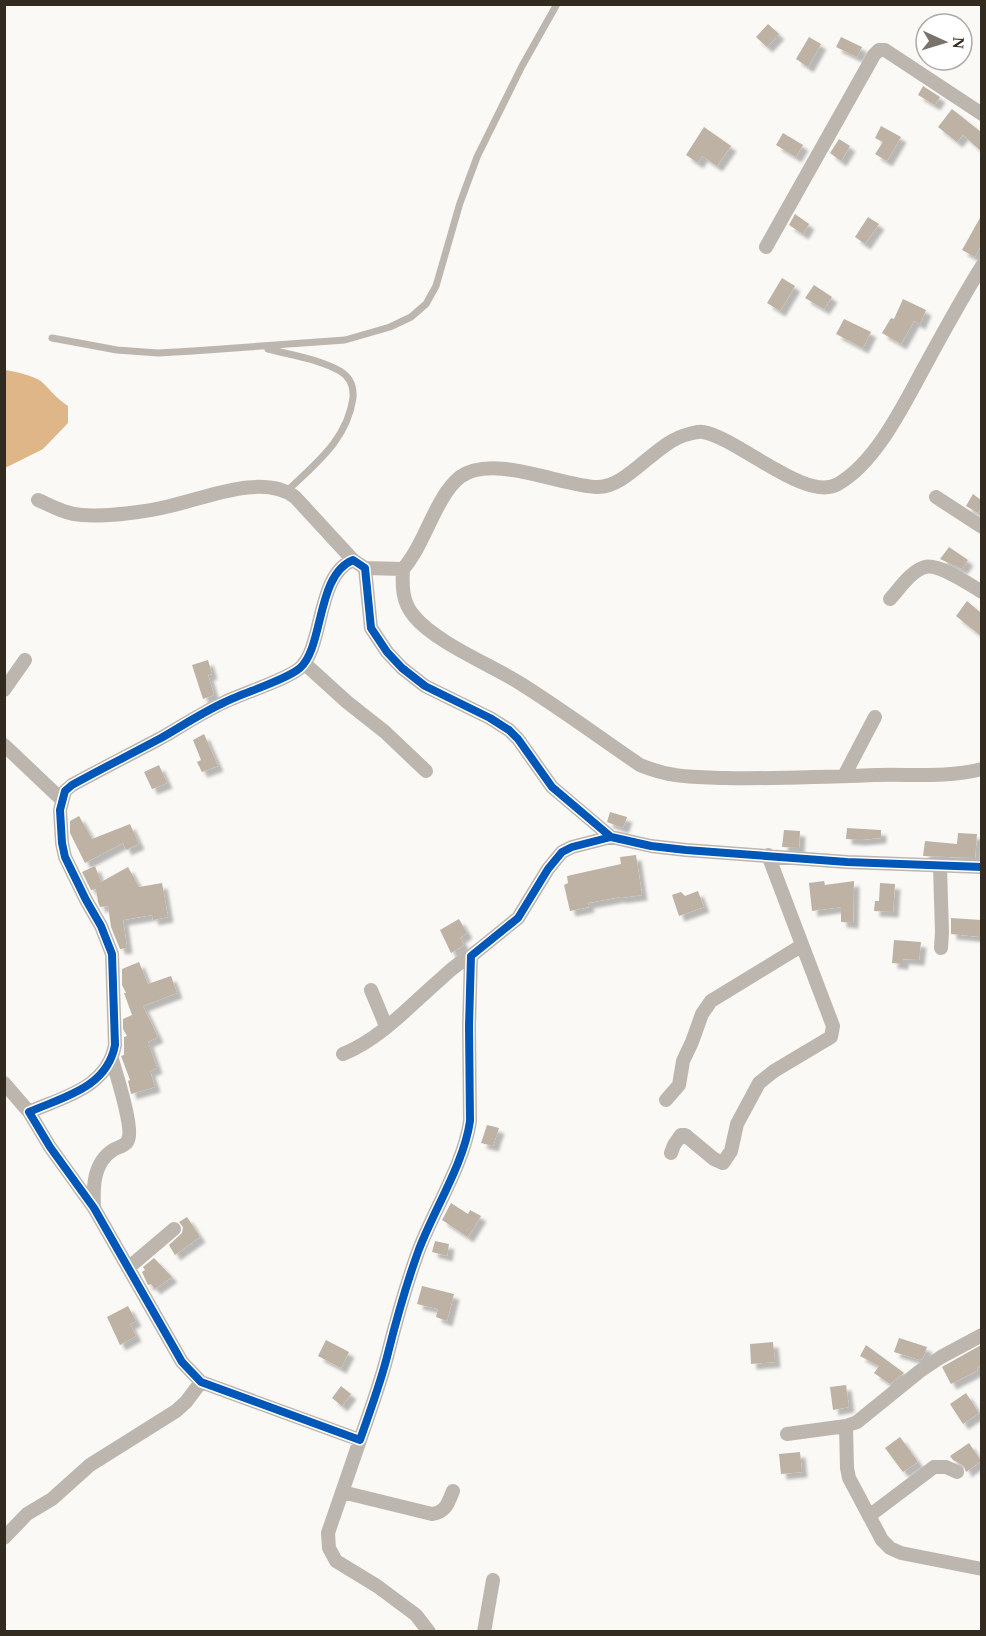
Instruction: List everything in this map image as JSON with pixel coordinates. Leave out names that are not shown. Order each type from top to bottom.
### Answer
[{"type":"street","points":[[766,247],[874,55],[879,50],[885,50],[981,114]]},
{"type":"street","points":[[981,266],[896,419],[873,452],[851,475],[837,485],[824,488],[812,486],[792,478],[724,440],[701,431],[669,442],[617,483],[598,488],[523,472],[494,468],[473,470],[460,477],[442,500],[416,551],[403,569],[401,588],[413,616],[427,629],[518,682],[640,765],[672,776],[755,779],[844,776],[929,777],[981,769]]},
{"type":"street","points":[[38,500],[68,513],[82,516],[168,507],[254,487],[267,486],[287,491],[359,564],[367,579],[368,614],[371,628],[387,652],[402,668],[425,686],[490,718],[508,730],[518,739],[552,787],[611,837]]},
{"type":"street","points":[[936,497],[981,527]]},
{"type":"street","points":[[94,1208],[94,1182],[97,1170],[105,1157],[126,1143],[130,1135],[112,1059],[115,1027],[112,954],[101,926],[65,857],[60,832],[62,800],[65,791],[72,785],[223,703],[293,673],[304,663],[323,605],[335,576],[341,568],[359,564],[403,569]]},
{"type":"street","points":[[890,599],[914,573],[930,566],[961,579],[981,592]]},
{"type":"street","points":[[4,690],[25,660]]},
{"type":"street","points":[[304,663],[346,702],[385,732],[426,771]]},
{"type":"street","points":[[844,776],[875,717]]},
{"type":"street","points":[[4,745],[62,800]]},
{"type":"street","points":[[343,1054],[363,1045],[452,967],[471,956],[518,918],[548,869],[562,852],[572,847],[611,837],[651,846],[940,867],[981,867]]},
{"type":"street","points":[[671,1153],[678,1138],[685,1135],[714,1159],[723,1162],[731,1151],[736,1124],[759,1083],[774,1071],[831,1037],[833,1026],[768,855]]},
{"type":"street","points":[[940,867],[941,948]]},
{"type":"street","points":[[666,1100],[679,1085],[683,1061],[702,1014],[711,1001],[801,946]]},
{"type":"street","points":[[429,1632],[416,1615],[377,1586],[336,1561],[329,1548],[328,1533],[388,1353],[402,1294],[426,1230],[468,1134],[471,956]]},
{"type":"street","points":[[371,990],[386,1026]]},
{"type":"street","points":[[28,1112],[85,1087],[103,1073],[112,1059]]},
{"type":"street","points":[[4,1083],[28,1112],[94,1208],[182,1362],[201,1382],[360,1440]]},
{"type":"street","points":[[128,1268],[174,1229]]},
{"type":"street","points":[[787,1434],[846,1426],[866,1415],[920,1371],[981,1335]]},
{"type":"street","points":[[4,1538],[27,1514],[52,1498],[90,1466],[176,1412],[201,1382]]},
{"type":"street","points":[[846,1426],[849,1479],[882,1540],[895,1551],[981,1569]]},
{"type":"street","points":[[869,1516],[934,1467],[946,1467],[957,1472]]},
{"type":"street","points":[[342,1492],[432,1514],[440,1513],[446,1507],[453,1491]]},
{"type":"street","points":[[484,1632],[493,1580]]},
{"type":"lane","points":[[52,338],[117,350],[158,353],[345,340],[367,335],[411,318],[426,304],[436,286],[460,203],[477,158],[522,66],[557,4]]},
{"type":"lane","points":[[263,347],[324,364],[340,371],[350,380],[354,391],[348,420],[341,435],[287,491]]},
{"type":"shaded area","points":[[5,370],[42,382],[68,406],[68,423],[43,449],[5,468]]},
{"type":"building","points":[[768,24],[779,34],[767,47],[756,37]]},
{"type":"building","points":[[809,37],[821,44],[808,67],[796,59]]},
{"type":"building","points":[[841,37],[862,47],[857,57],[836,47]]},
{"type":"building","points":[[923,86],[940,97],[935,105],[918,95]]},
{"type":"building","points":[[952,109],[981,132],[981,151],[963,135],[957,142],[938,127]]},
{"type":"building","points":[[881,126],[901,137],[887,161],[875,154],[883,142],[875,138]]},
{"type":"building","points":[[704,127],[731,146],[717,166],[702,156],[698,163],[686,155]]},
{"type":"building","points":[[783,133],[803,145],[796,157],[776,145]]},
{"type":"building","points":[[839,139],[850,146],[841,161],[830,153]]},
{"type":"building","points":[[795,214],[809,224],[803,234],[789,225]]},
{"type":"building","points":[[981,216],[981,245],[975,257],[962,250]]},
{"type":"building","points":[[868,217],[879,224],[865,244],[855,237]]},
{"type":"building","points":[[782,278],[795,286],[780,311],[767,303]]},
{"type":"building","points":[[814,285],[832,297],[824,309],[805,298]]},
{"type":"building","points":[[903,299],[926,310],[920,324],[914,321],[901,344],[882,333],[891,318],[894,319]]},
{"type":"building","points":[[844,319],[871,332],[863,348],[836,334]]},
{"type":"building","points":[[973,494],[981,500],[978,513],[966,506]]},
{"type":"building","points":[[949,547],[968,560],[962,569],[940,559]]},
{"type":"building","points":[[967,601],[981,613],[981,636],[956,616]]},
{"type":"building","points":[[208,660],[212,674],[208,675],[214,695],[203,699],[192,665]]},
{"type":"building","points":[[204,734],[218,766],[202,772],[197,762],[201,760],[193,740]]},
{"type":"building","points":[[159,765],[167,783],[152,789],[144,772]]},
{"type":"building","points":[[610,812],[627,817],[623,828],[607,822]]},
{"type":"building","points":[[79,816],[92,839],[130,824],[139,844],[126,850],[123,843],[85,863],[70,833],[70,821]]},
{"type":"building","points":[[847,828],[881,830],[881,838],[846,839]]},
{"type":"building","points":[[784,830],[800,831],[799,848],[782,847]]},
{"type":"building","points":[[958,833],[977,834],[975,858],[923,856],[925,841],[957,844]]},
{"type":"building","points":[[636,855],[642,895],[588,903],[589,907],[570,911],[564,885],[568,883],[567,876],[621,864],[620,857]]},
{"type":"building","points":[[95,866],[101,882],[128,867],[139,887],[162,883],[168,917],[153,920],[152,915],[123,920],[127,948],[120,949],[111,927],[108,906],[100,907],[96,889],[91,890],[82,872]]},
{"type":"building","points":[[824,881],[825,885],[854,881],[853,923],[841,922],[841,907],[812,911],[809,883]]},
{"type":"building","points":[[880,883],[895,884],[893,912],[874,911],[875,901],[879,901]]},
{"type":"building","points":[[698,891],[704,907],[679,916],[672,895],[681,892],[685,896]]},
{"type":"building","points":[[951,918],[981,920],[981,937],[951,934]]},
{"type":"building","points":[[459,919],[467,933],[460,938],[464,945],[451,953],[440,930]]},
{"type":"building","points":[[894,940],[921,942],[919,960],[903,959],[903,964],[892,963]]},
{"type":"building","points":[[139,962],[148,984],[171,976],[177,993],[143,1006],[158,1037],[148,1042],[157,1068],[150,1071],[155,1087],[131,1094],[128,1081],[130,1080],[121,1056],[124,1055],[124,1037],[127,1036],[123,1029],[123,1019],[132,1015],[122,985],[122,969]]},
{"type":"building","points":[[487,1125],[499,1128],[493,1146],[481,1143]]},
{"type":"building","points":[[451,1203],[468,1214],[470,1210],[481,1216],[468,1237],[442,1220]]},
{"type":"building","points":[[187,1217],[200,1237],[175,1255],[169,1245],[182,1233],[183,1227],[179,1222]]},
{"type":"building","points":[[435,1241],[449,1244],[447,1256],[432,1252]]},
{"type":"building","points":[[154,1258],[172,1277],[155,1289],[151,1284],[148,1285],[142,1272],[145,1270],[143,1267]]},
{"type":"building","points":[[422,1286],[454,1294],[447,1321],[436,1317],[438,1309],[417,1304]]},
{"type":"building","points":[[128,1306],[136,1321],[130,1324],[136,1336],[120,1345],[107,1317]]},
{"type":"building","points":[[899,1338],[927,1347],[923,1358],[920,1360],[894,1352]]},
{"type":"building","points":[[326,1340],[349,1352],[341,1368],[318,1356]]},
{"type":"building","points":[[773,1342],[775,1362],[751,1364],[750,1344]]},
{"type":"building","points":[[866,1345],[904,1373],[890,1384],[874,1373],[879,1366],[860,1356]]},
{"type":"building","points":[[981,1345],[981,1365],[977,1368],[978,1370],[951,1384],[942,1367]]},
{"type":"building","points":[[846,1385],[849,1407],[833,1410],[830,1387]]},
{"type":"building","points":[[341,1386],[351,1394],[342,1406],[332,1398]]},
{"type":"building","points":[[966,1393],[979,1413],[963,1424],[950,1404]]},
{"type":"building","points":[[900,1437],[918,1462],[903,1472],[885,1448]]},
{"type":"building","points":[[969,1443],[981,1461],[966,1472],[964,1466],[950,1456]]},
{"type":"building","points":[[800,1452],[802,1472],[781,1474],[779,1454]]},
{"type":"cycle path","points":[[611,837],[572,847],[562,852],[548,869],[518,918],[471,956],[470,1121],[467,1137],[455,1171],[413,1265],[382,1375],[360,1440],[201,1382],[182,1362],[94,1208],[50,1147],[29,1112],[69,1096],[93,1081],[103,1072],[115,1045],[112,954],[101,926],[65,857],[60,810],[65,791],[72,785],[217,706],[285,677],[300,668],[308,658],[332,580],[341,568],[353,560],[365,568],[371,628],[387,652],[402,668],[425,686],[490,718],[509,730],[552,787],[611,837],[651,846],[686,850],[847,862],[982,867]]}]
